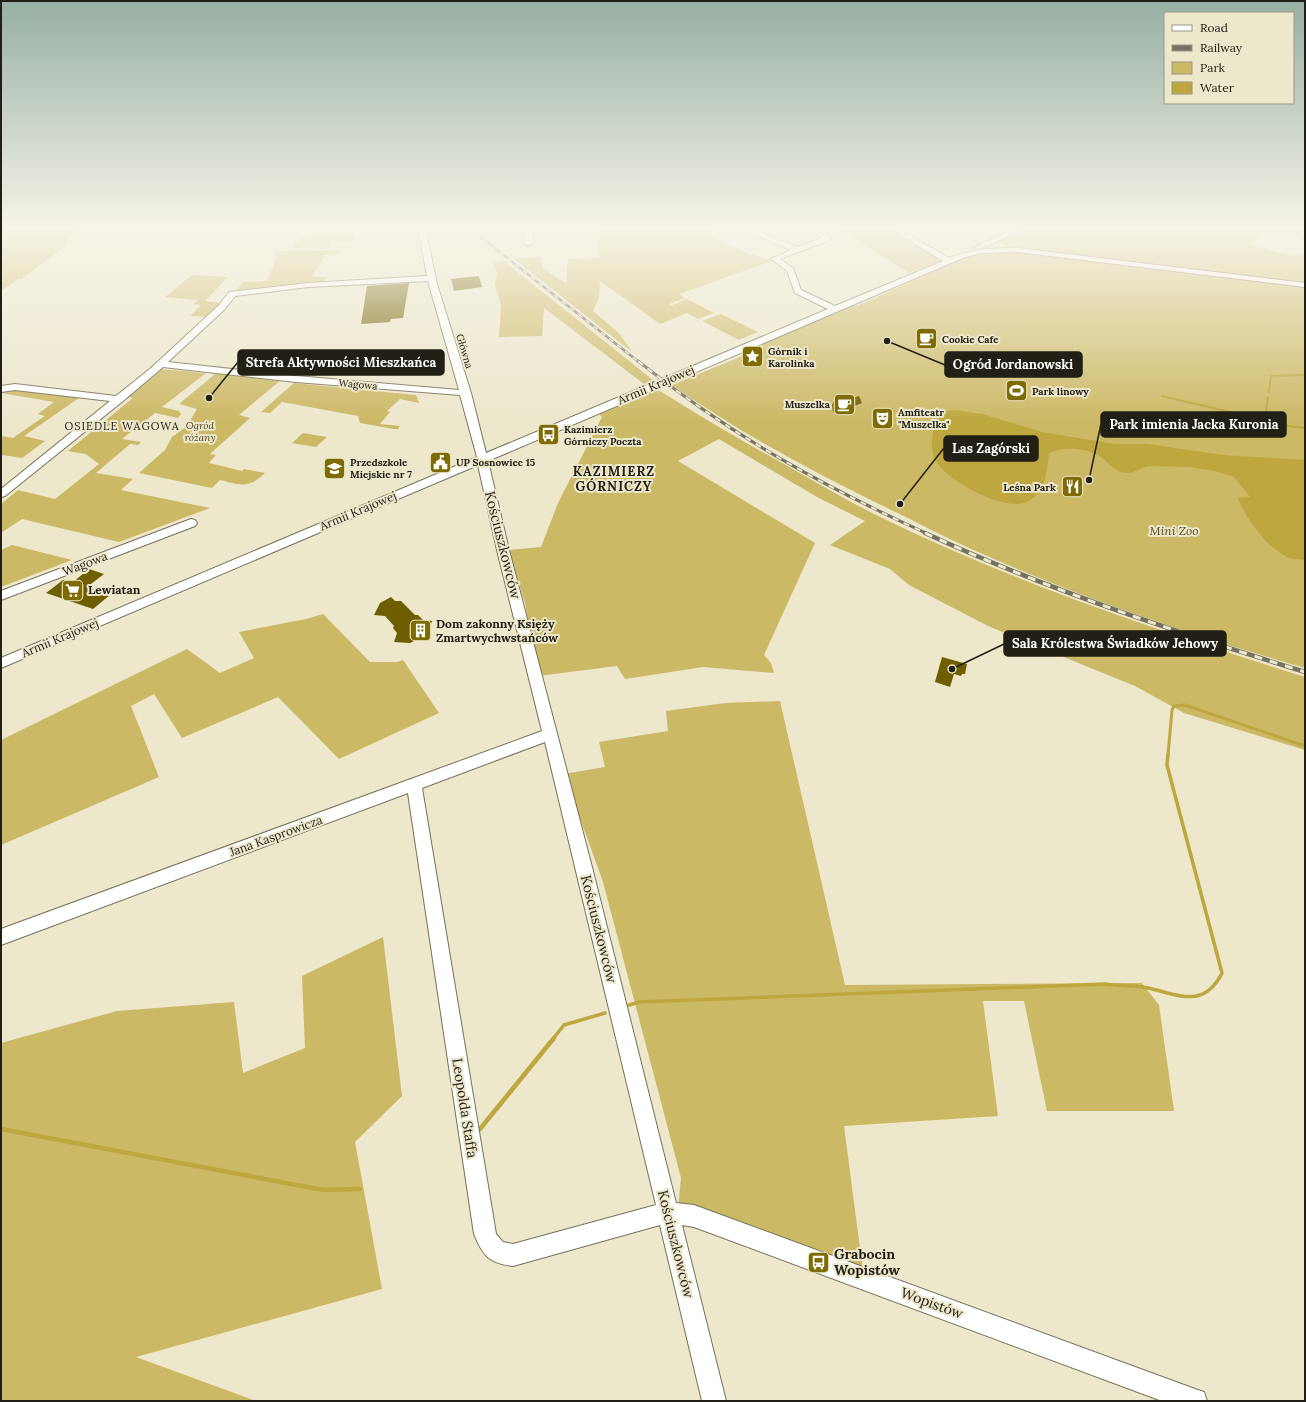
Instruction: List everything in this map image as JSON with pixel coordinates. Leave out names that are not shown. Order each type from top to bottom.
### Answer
[{"type":"street","points":[[1,494],[120,399],[161,364],[222,307],[232,294],[247,292]]},
{"type":"street","name":"Główna","points":[[436,292],[466,393],[482,458]]},
{"type":"street","points":[[801,292],[834,309]]},
{"type":"street","name":"Armii Krajowej","points":[[1,663],[873,292]]},
{"type":"street","name":"Wagowa","points":[[161,364],[466,393]]},
{"type":"street","points":[[1,389],[15,386],[120,399]]},
{"type":"street","name":"Kościuszkowców","points":[[482,458],[585,871],[714,1401]]},
{"type":"street","points":[[458,469],[476,470],[486,475]]},
{"type":"street","name":"Wagowa","points":[[1,596],[191,523]]},
{"type":"street","name":"Jana Kasprowicza","points":[[1,937],[550,734]]},
{"type":"street","name":"Leopolda Staffa","points":[[414,785],[484,1227],[489,1246],[500,1253],[513,1255],[668,1212]]},
{"type":"street","name":"Wopistów","points":[[668,1212],[694,1216],[1195,1401]]},
{"type":"green space","points":[[171,292],[213,292],[205,301],[222,303],[209,317],[190,316],[201,305],[193,304],[198,300],[165,297]]},
{"type":"green space","points":[[497,292],[543,292],[653,380],[644,384],[544,308],[542,336],[499,337],[501,305]]},
{"type":"green space","points":[[556,292],[599,292],[599,298],[593,311],[619,333],[632,352]]},
{"type":"green space","points":[[616,292],[683,292],[679,294],[685,298],[669,304],[677,308],[672,305],[687,299],[714,313],[698,319],[687,313],[660,324]]},
{"type":"green space","name":"Mini Zoo","points":[[887,292],[1305,292],[1305,668],[1220,642],[1093,599],[969,548],[804,466],[750,436],[672,385],[764,347],[760,344],[853,306],[857,306]]},
{"type":"green space","points":[[721,314],[758,332],[739,340],[702,321]]},
{"type":"green space","points":[[160,369],[206,373],[162,407],[179,411],[181,414],[178,418],[155,413],[122,439],[141,442],[138,445],[130,444],[96,473],[133,479],[121,490],[210,508],[119,542],[22,519],[1,533],[1,504],[18,490],[55,499],[99,464],[86,454],[68,451],[133,398],[125,397]]},
{"type":"green space","name":"Ogród różany","points":[[212,372],[282,379],[239,415],[250,418],[210,454],[216,455],[209,463],[242,471],[244,469],[265,473],[249,484],[239,484],[220,480],[212,488],[139,473],[165,450],[172,437],[187,426],[197,409],[180,403],[214,375]]},
{"type":"green space","points":[[294,383],[416,395],[419,403],[400,399],[387,411],[390,412],[380,424],[400,426],[398,429],[360,423],[358,416],[282,402],[270,413],[261,412]]},
{"type":"green space","points":[[6,387],[79,398],[24,436],[45,441],[22,458],[1,456],[1,436],[13,438],[45,416],[38,414],[54,402],[1,393],[1,391]]},
{"type":"green space","points":[[657,389],[730,434],[839,495],[926,539],[979,562],[1086,604],[1195,642],[1305,677],[1305,750],[1184,713],[1135,686],[988,626],[909,585],[890,569],[830,545],[865,521],[817,497],[719,439],[678,461],[815,543],[764,655],[771,663],[774,673],[703,667],[625,679],[617,666],[538,676],[525,603],[508,550],[541,547],[558,503],[602,417],[597,412]]},
{"type":"green space","points":[[303,433],[327,437],[316,447],[292,443]]},
{"type":"green space","points":[[12,545],[72,560],[1,587],[1,550]]},
{"type":"green space","points":[[323,614],[370,662],[397,662],[403,660],[439,713],[339,759],[278,697],[182,738],[154,694],[131,706],[159,777],[1,845],[1,740],[187,649],[220,673],[254,658],[239,632],[306,619]]},
{"type":"green space","points":[[780,701],[845,985],[1142,983],[1159,1005],[1174,1111],[1047,1111],[1024,1001],[983,1001],[998,1116],[844,1126],[865,1287],[677,1220],[681,1178],[603,882],[564,774],[605,767],[599,742],[668,731],[666,711],[725,703]]},
{"type":"green space","points":[[383,937],[402,1096],[355,1142],[382,1289],[136,1357],[256,1401],[1,1401],[1,1043],[117,1011],[234,1002],[243,1073],[305,1048],[302,976]]},
{"type":"water","points":[[956,410],[982,414],[1042,432],[1115,444],[1148,444],[1223,455],[1305,460],[1305,560],[1289,558],[1272,547],[1251,523],[1238,498],[1250,497],[1234,477],[1215,471],[1189,467],[1149,466],[1126,473],[1118,471],[1098,455],[1080,449],[1061,449],[1049,453],[1045,480],[1035,497],[1029,501],[1019,504],[1007,503],[978,493],[952,478],[942,469],[933,454],[932,439],[937,417],[943,411]]},
{"type":"building","points":[[366,292],[407,292],[403,318],[391,319],[390,322],[361,324]]},
{"type":"building","name":"Muszelka","points":[[859,396],[862,403],[852,407],[853,410],[833,412],[832,405],[835,399],[842,401]]},
{"type":"building","name":"UP Sosnowiec 15","points":[[446,454],[447,468],[432,471],[432,456]]},
{"type":"building","name":"Lewiatan","points":[[89,569],[104,574],[87,587],[110,595],[93,609],[46,593],[63,580],[73,582]]},
{"type":"building","points":[[391,597],[395,601],[401,601],[415,615],[418,615],[423,620],[432,621],[427,635],[410,643],[394,642],[397,633],[393,628],[394,626],[385,616],[374,615],[380,603]]},
{"type":"building","points":[[942,657],[967,664],[965,674],[962,674],[961,676],[954,674],[950,687],[935,682]]},
{"type":"waterway","points":[[1269,392],[1271,376],[1305,375]]},
{"type":"waterway","points":[[1162,396],[1251,417]]},
{"type":"waterway","points":[[1265,420],[1268,397]]},
{"type":"waterway","points":[[1260,419],[1288,426],[1305,428]]},
{"type":"waterway","points":[[1168,755],[1172,710],[1174,706],[1185,705],[1305,746]]},
{"type":"waterway","points":[[629,1005],[639,1002],[1105,984],[1143,987],[1190,997],[1207,992],[1215,984],[1222,973],[1167,765],[1168,754]]},
{"type":"waterway","points":[[553,1039],[564,1025],[605,1013]]},
{"type":"waterway","points":[[480,1129],[554,1038]]},
{"type":"waterway","points":[[1,1129],[323,1190],[360,1189]]},
{"type":"railway","points":[[551,292],[639,362]]},
{"type":"railway","points":[[638,361],[707,412],[777,457],[851,497],[928,534]]},
{"type":"railway","points":[[925,533],[971,554],[1113,609],[1305,672]]},
{"type":"place","name":"Cookie Cafe","points":[[927,339]]},
{"type":"place","name":"Ogród Jordanowski","points":[[887,341]]},
{"type":"place","name":"Górnik i Karolinka","points":[[753,357]]},
{"type":"place","name":"Park linowy","points":[[1016,391]]},
{"type":"place","name":"Strefa Aktywności Mieszkańca","points":[[209,398]]},
{"type":"place","name":"Muszelka","points":[[845,404]]},
{"type":"place","name":"Amfiteatr \"Muszelka\"","points":[[882,418]]},
{"type":"place","name":"Kazimierz Górniczy Poczta","points":[[548,435]]},
{"type":"place","name":"UP Sosnowiec 15","points":[[440,462]]},
{"type":"place","name":"Przedszkole Miejskie nr 7","points":[[334,468]]},
{"type":"place","name":"Park imienia Jacka Kuronia","points":[[1089,480]]},
{"type":"place","name":"Leśna Park","points":[[1072,487]]},
{"type":"place","name":"Las Zagórski","points":[[900,504]]},
{"type":"place","name":"Lewiatan","points":[[72,590]]},
{"type":"place","name":"Dom zakonny Księży Zmartwychwstańców","points":[[421,631]]},
{"type":"place","name":"Sala Królestwa Świadków Jehowy","points":[[952,669]]},
{"type":"place","name":"Grabocin Wopistów","points":[[819,1262]]},
{"type":"district","name":"OSIEDLE WAGOWA","points":[[122,426]]},
{"type":"district","name":"KAZIMIERZ GÓRNICZY","points":[[614,478]]}]
